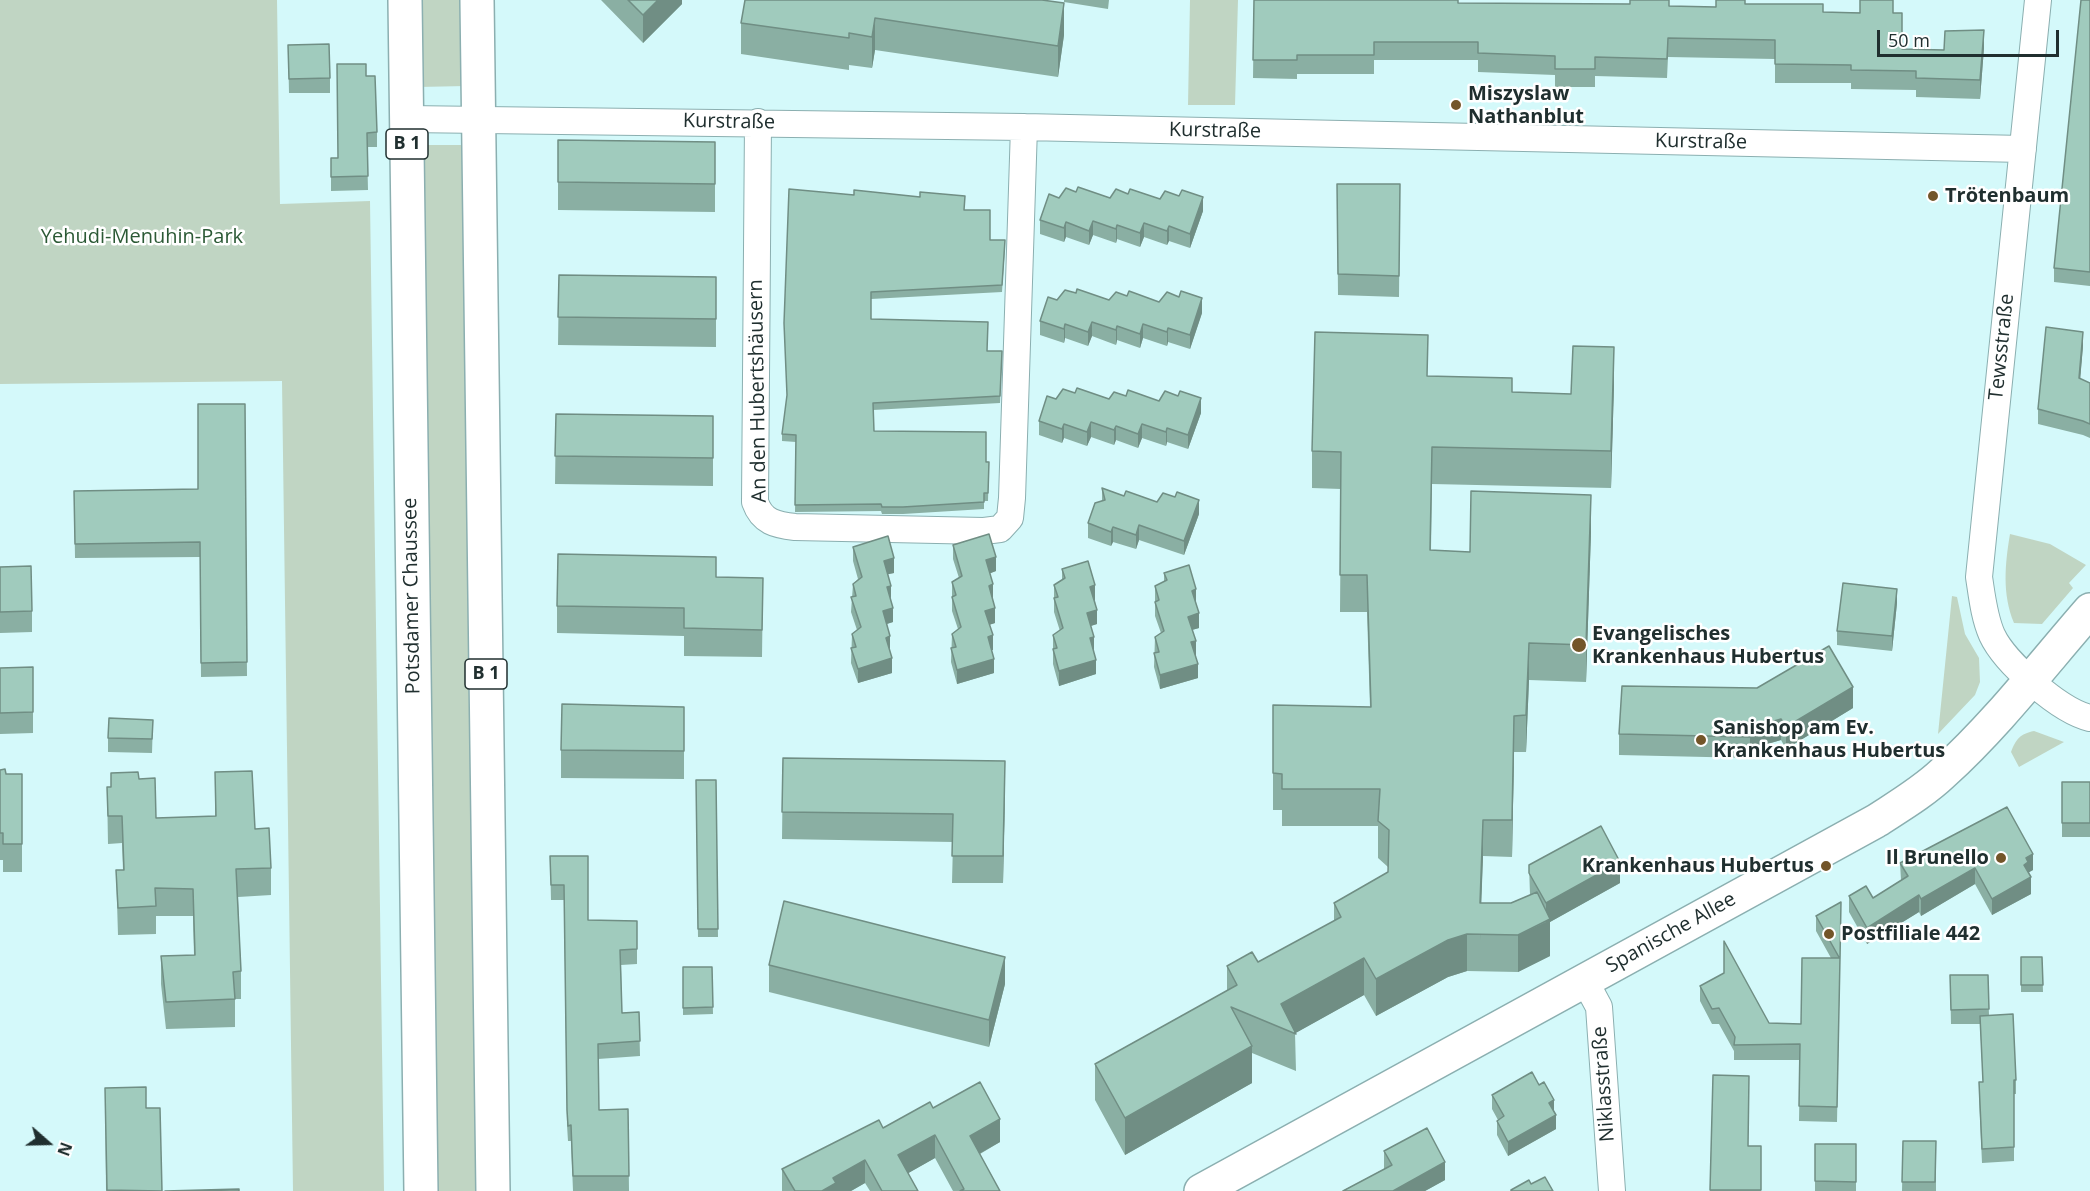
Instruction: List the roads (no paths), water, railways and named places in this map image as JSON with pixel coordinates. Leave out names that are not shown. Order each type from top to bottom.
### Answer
[{"type":"main road","name":"Potsdamer Chaussee","points":[[405,0],[421,1191]]},
{"type":"main road","name":"B 1","points":[[477,0],[493,1191]]},
{"type":"main road","name":"Spanische Allee","points":[[1202,1191],[1876,821],[1942,774],[1973,744],[2090,610]]},
{"type":"street","name":"Tewsstraße","points":[[2038,0],[1978,577],[1992,636],[2002,651],[2056,702],[2090,718]]},
{"type":"street","name":"Kurstraße","points":[[406,119],[1024,127],[2023,149]]},
{"type":"street","name":"An den Hubertshäusern","points":[[759,123],[755,502],[758,511],[767,520],[795,527],[984,531],[1000,529],[1010,518],[1012,498],[1024,127]]},
{"type":"street","name":"Niklasstraße","points":[[1585,981],[1599,1007],[1612,1191]]},
{"type":"place","name":"Miszyslaw Nathanblut","points":[[1456,105]]},
{"type":"place","name":"Trötenbaum","points":[[1933,196]]},
{"type":"place","name":"Evangelisches Krankenhaus Hubertus","points":[[1579,645]]},
{"type":"place","name":"Sanishop am Ev. Krankenhaus Hubertus","points":[[1701,740]]},
{"type":"place","name":"Il Brunello","points":[[2001,858]]},
{"type":"place","name":"Krankenhaus Hubertus","points":[[1826,866]]},
{"type":"place","name":"Postfiliale 442","points":[[1829,934]]},
{"type":"park label","name":"Yehudi-Menuhin-Park","points":[[142,237]]}]
